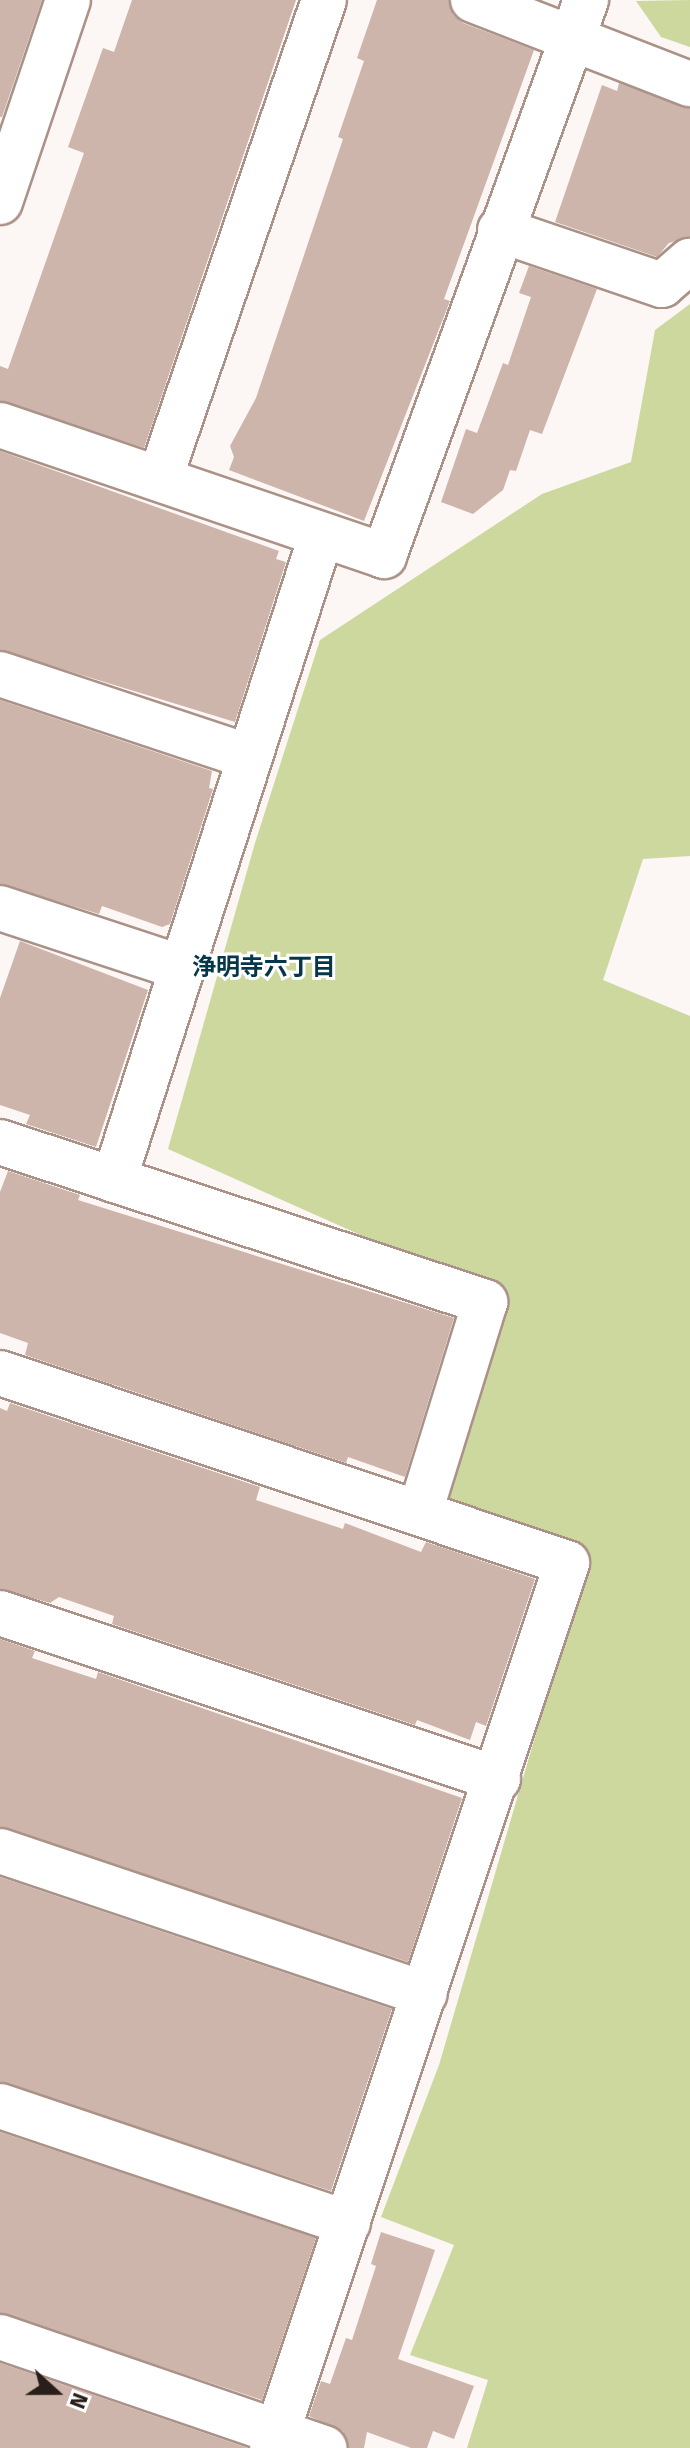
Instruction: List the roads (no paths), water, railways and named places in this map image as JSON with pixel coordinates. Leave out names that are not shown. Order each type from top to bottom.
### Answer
[{"type":"street","points":[[0,202],[68,0]]},
{"type":"street","points":[[160,478],[324,0]]},
{"type":"street","points":[[473,0],[578,19],[690,84]]},
{"type":"street","points":[[0,425],[384,556],[578,19]]},
{"type":"street","points":[[500,230],[662,285],[690,261]]},
{"type":"street","points":[[114,1180],[321,536]]},
{"type":"street","points":[[0,674],[250,757]]},
{"type":"street","points":[[0,908],[182,968]]},
{"type":"street","points":[[0,1142],[485,1302],[420,1512]]},
{"type":"street","points":[[0,1373],[567,1563],[498,1779],[274,2440]]},
{"type":"street","points":[[0,1613],[498,1779]]},
{"type":"street","points":[[0,1851],[425,1994]]},
{"type":"street","points":[[0,2106],[348,2223]]},
{"type":"street","points":[[0,2337],[274,2440],[325,2448]]},
{"type":"district","name":"浄明寺六丁目","points":[[264,968]]}]
